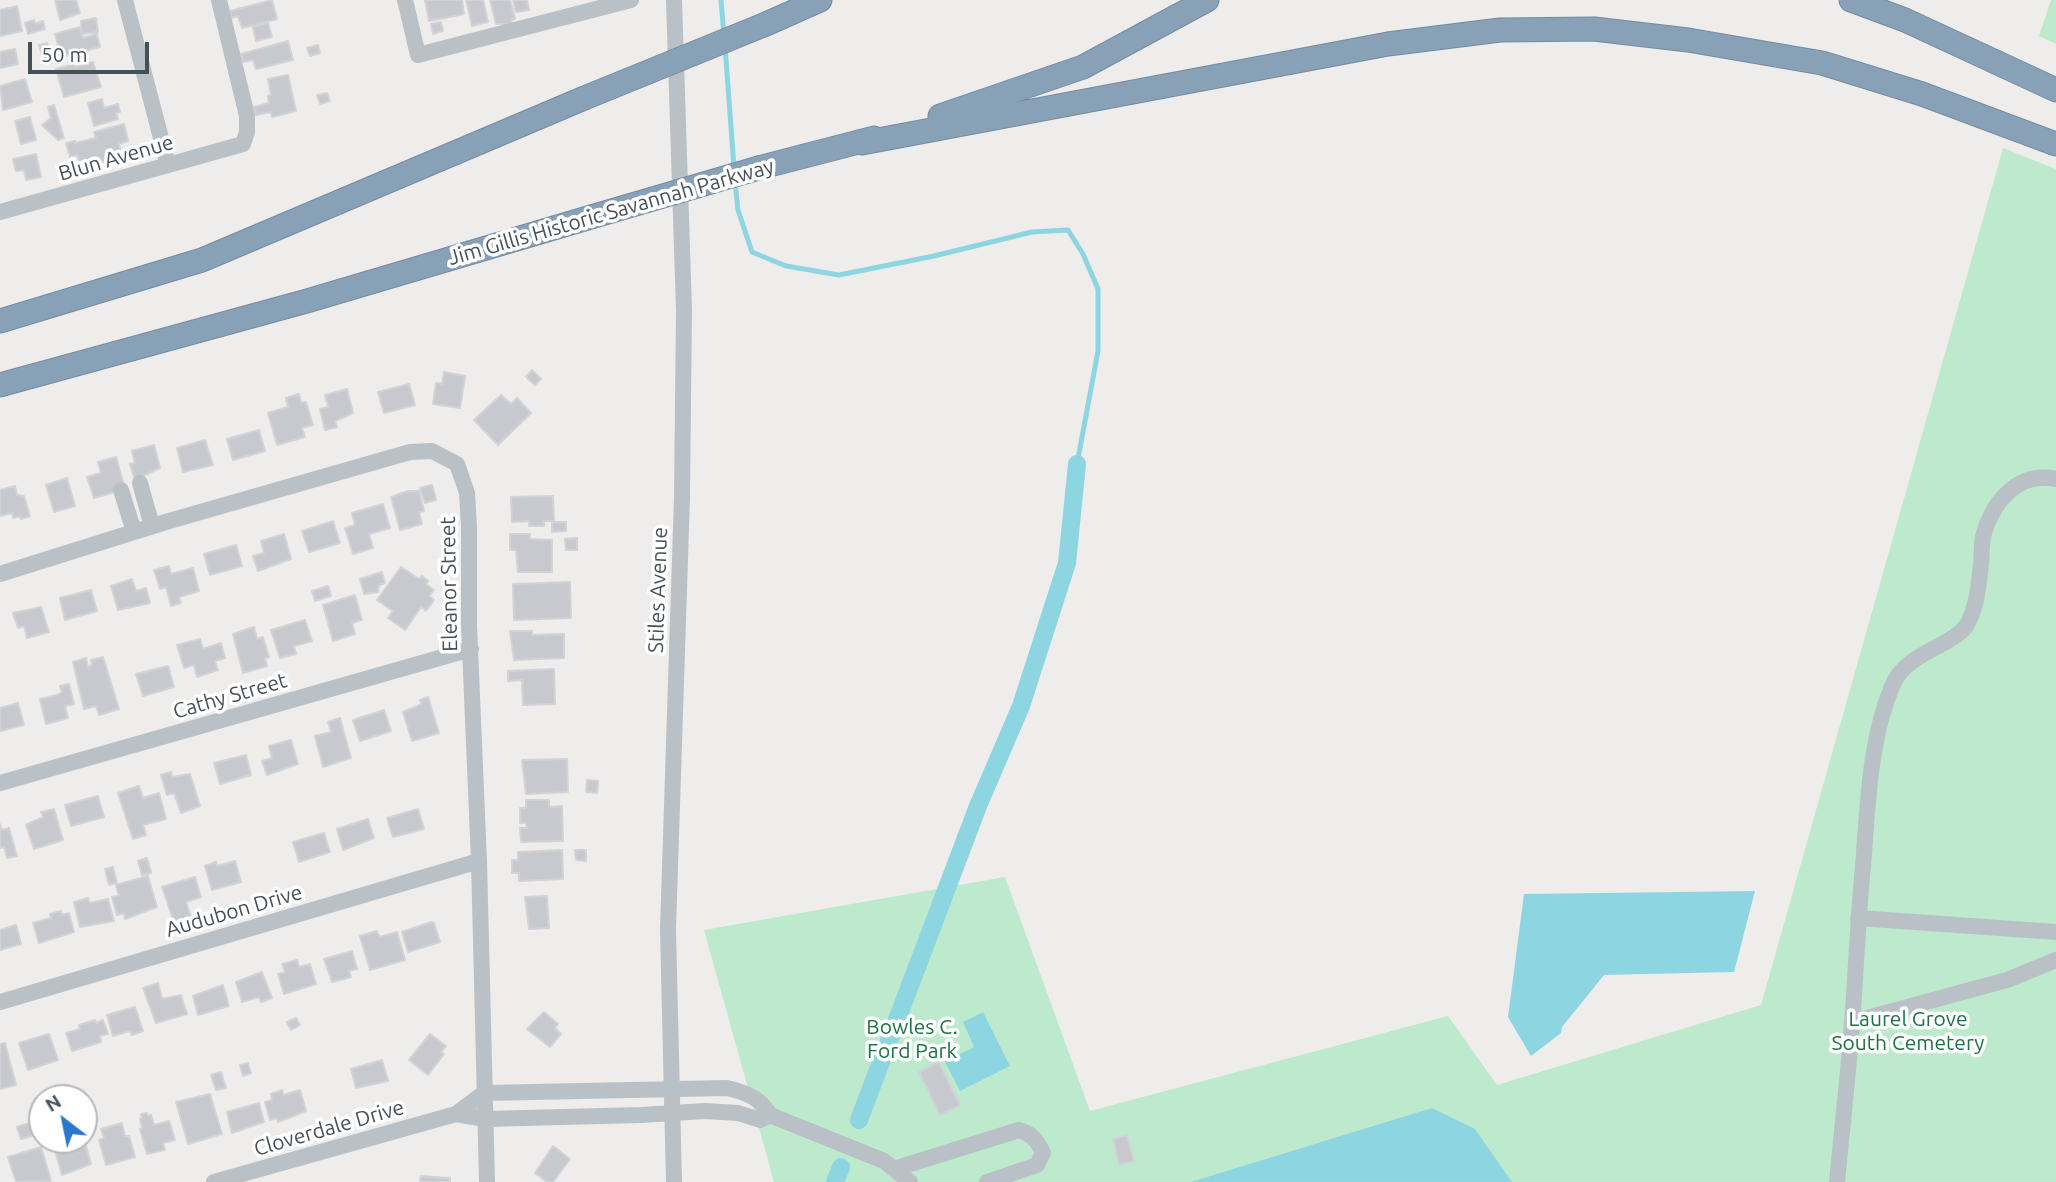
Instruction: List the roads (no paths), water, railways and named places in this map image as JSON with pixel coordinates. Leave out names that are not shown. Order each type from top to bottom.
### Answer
[{"type":"highway","points":[[0,321],[202,260],[820,0]]},
{"type":"highway","name":"Jim Gillis Historic Savannah Parkway","points":[[0,385],[307,301],[762,167],[862,143],[1083,67],[1207,0]]},
{"type":"highway","points":[[1850,0],[1905,20],[2056,90]]},
{"type":"highway","points":[[862,143],[1388,44],[1500,30],[1594,29],[1688,40],[1822,63],[1923,94],[2056,144]]},
{"type":"street","points":[[125,0],[168,165]]},
{"type":"street","name":"Blun Avenue","points":[[0,212],[243,144],[247,132],[247,116],[219,0]]},
{"type":"street","points":[[405,0],[418,55],[631,0]]},
{"type":"street","name":"Stiles Avenue","points":[[674,0],[684,310],[682,511],[668,929],[674,1182]]},
{"type":"street","name":"Eleanor Street","points":[[0,574],[152,526],[410,452],[432,451],[457,464],[467,493],[487,1182]]},
{"type":"street","points":[[1837,1182],[1852,1022],[1858,918],[1876,744],[1894,681],[1916,658],[1960,633],[1968,624],[1974,608],[1983,534],[1996,506],[2010,488],[2028,480],[2045,477],[2056,479]]},
{"type":"street","points":[[140,483],[152,526]]},
{"type":"street","points":[[121,490],[134,532]]},
{"type":"street","name":"Cathy Street","points":[[0,783],[471,649]]},
{"type":"street","name":"Audubon Drive","points":[[0,1002],[479,861]]},
{"type":"street","points":[[1858,918],[2056,932]]},
{"type":"street","points":[[1852,1022],[2007,980],[2056,960]]},
{"type":"street","points":[[484,1093],[670,1087],[727,1088],[749,1093],[766,1107],[770,1115],[884,1161],[910,1182]]},
{"type":"street","name":"Cloverdale Drive","points":[[214,1182],[456,1114],[484,1093]]},
{"type":"street","name":"Cloverdale Drive","points":[[456,1114],[485,1119],[705,1111],[727,1112],[760,1120],[770,1115]]},
{"type":"street","points":[[894,1169],[1019,1130],[1038,1141],[1043,1153],[1037,1165],[987,1182]]},
{"type":"water","points":[[1755,891],[1734,972],[1604,975],[1562,1027],[1561,1033],[1531,1056],[1508,1017],[1524,894]]},
{"type":"water","points":[[983,1012],[1010,1066],[960,1091],[945,1062],[974,1047],[963,1022]]},
{"type":"water","points":[[1432,1108],[1475,1129],[1512,1182],[1191,1182]]},
{"type":"waterway","points":[[721,0],[724,36]]},
{"type":"waterway","points":[[725,46],[734,168]]},
{"type":"waterway","points":[[735,182],[738,210],[752,252],[786,266],[839,275],[934,256],[1032,232],[1068,230],[1083,254],[1098,289],[1098,351],[1077,464]]},
{"type":"waterway","points":[[859,1120],[978,806],[1021,706],[1067,563],[1077,464]]},
{"type":"waterway","points":[[835,1182],[841,1167]]},
{"type":"park label","name":"Laurel Grove South Cemetery","points":[[1908,1031]]},
{"type":"park label","name":"Bowles C. Ford Park","points":[[912,1039]]}]
